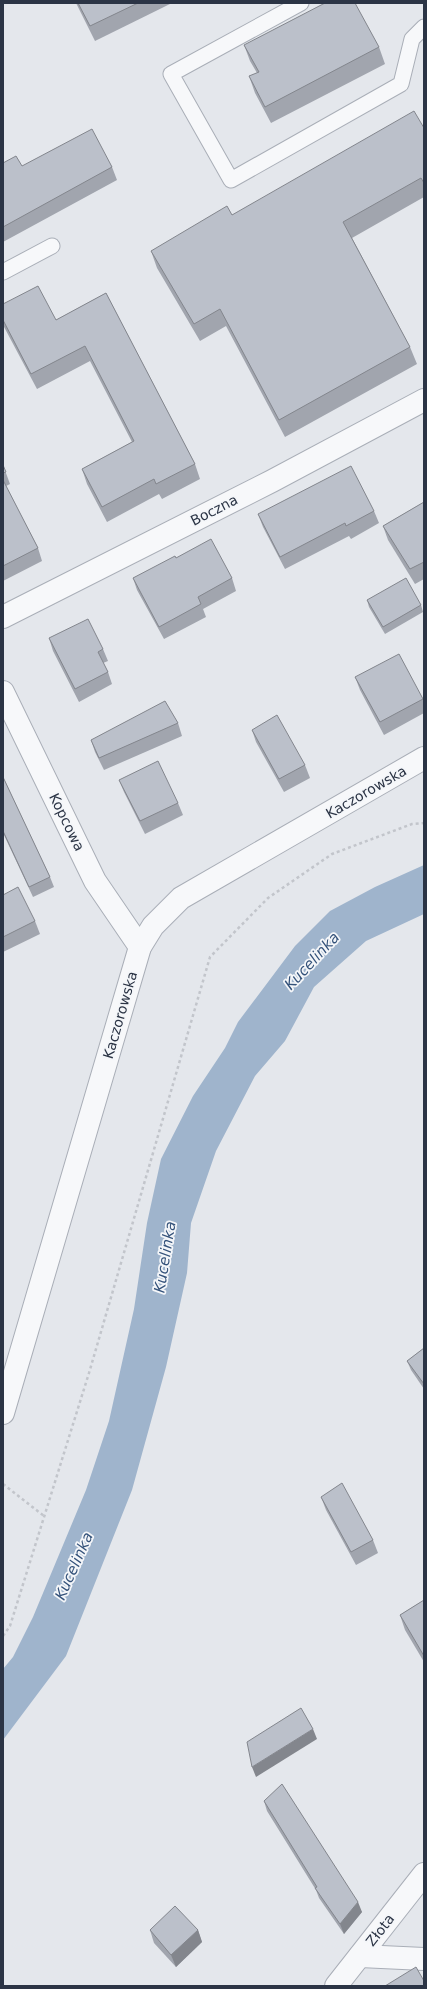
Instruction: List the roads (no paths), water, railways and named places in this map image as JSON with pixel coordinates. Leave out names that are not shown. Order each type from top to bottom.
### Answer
[{"type":"street","name":"Boczna","points":[[3,617],[272,481],[424,400]]},
{"type":"street","name":"Kopcowa","points":[[3,692],[95,880],[140,947]]},
{"type":"street","name":"Kaczorowska","points":[[3,1413],[140,947],[153,926],[181,898],[424,758]]},
{"type":"street","name":"Złota","points":[[336,1986],[424,1874]]},
{"type":"street","points":[[360,1956],[424,1959]]},
{"type":"lane","points":[[301,3],[171,74],[231,180],[401,84],[412,40],[424,27]]},
{"type":"lane","points":[[3,272],[52,246]]},
{"type":"water","name":"Kucelinka","points":[[424,865],[424,914],[366,941],[314,987],[285,1041],[255,1076],[216,1151],[191,1223],[187,1273],[166,1367],[132,1490],[66,1656],[3,1740],[3,1669],[13,1657],[33,1617],[86,1490],[109,1421],[134,1309],[147,1223],[161,1159],[193,1096],[225,1048],[238,1022],[295,946],[330,911],[375,887]]}]
